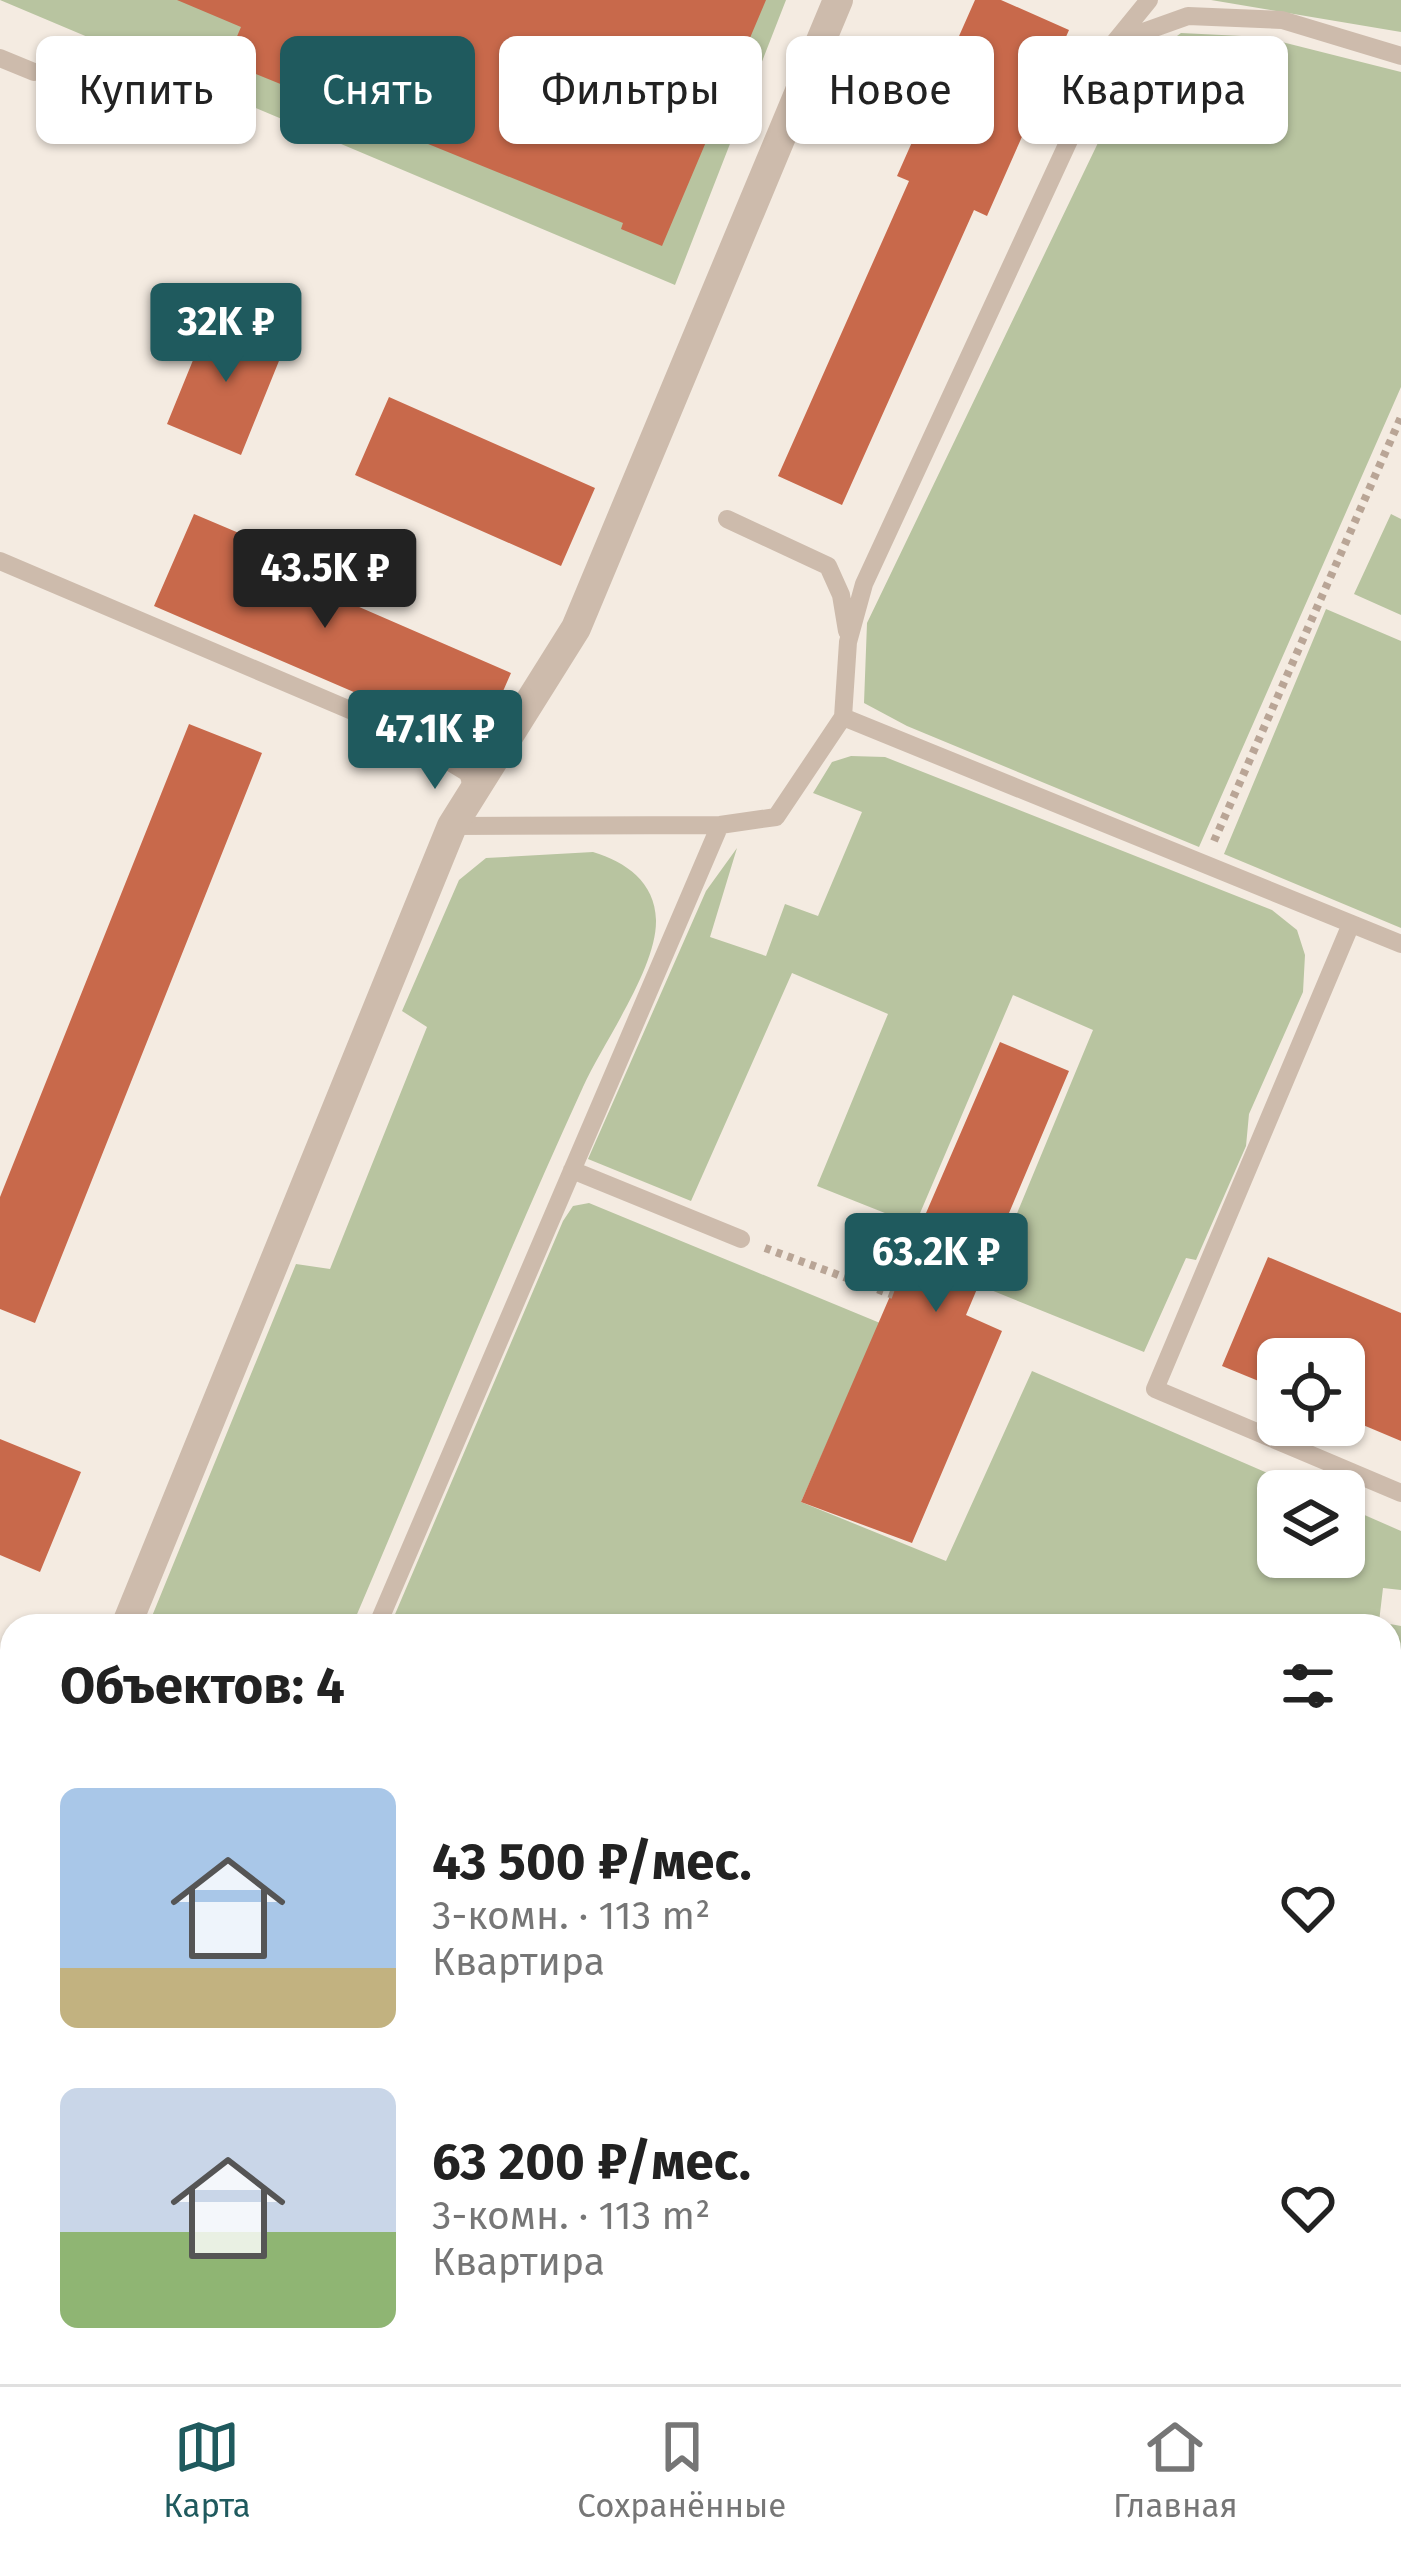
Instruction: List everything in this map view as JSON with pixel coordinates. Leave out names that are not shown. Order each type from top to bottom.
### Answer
[{"type":"street","points":[[131,1614],[452,826],[576,628],[838,0]]},
{"type":"lane","points":[[1120,36],[1149,0]]},
{"type":"lane","points":[[1133,36],[1188,16],[1282,20],[1401,56]]},
{"type":"lane","points":[[0,58],[34,72]]},
{"type":"lane","points":[[848,642],[864,584],[1067,144]]},
{"type":"lane","points":[[452,826],[721,825],[776,817],[843,717],[848,642],[842,595],[827,566],[727,519]]},
{"type":"lane","points":[[0,561],[397,730],[468,773],[474,794]]},
{"type":"lane","points":[[843,717],[1401,944]]},
{"type":"lane","points":[[382,1614],[721,825]]},
{"type":"lane","points":[[1351,924],[1155,1389],[1401,1493]]},
{"type":"lane","points":[[572,1170],[741,1239]]},
{"type":"path","points":[[1204,864],[1401,417]]},
{"type":"path","points":[[741,1239],[893,1295]]},
{"type":"green space","points":[[0,0],[786,0],[762,62],[762,36],[499,36],[499,144],[730,144],[675,285],[341,144],[475,144],[475,36],[280,36],[280,118],[256,108],[256,36],[85,36]]},
{"type":"green space","points":[[1211,0],[1401,0],[1401,32]]},
{"type":"green space","points":[[1181,33],[1242,36],[1177,36]]},
{"type":"green space","points":[[1288,44],[1401,72],[1401,387],[1199,847],[907,726],[864,703],[867,623],[1097,144],[1288,144]]},
{"type":"green space","points":[[1391,514],[1401,519],[1401,615],[1354,594]]},
{"type":"green space","points":[[1326,609],[1401,641],[1401,928],[1224,854]]},
{"type":"green space","points":[[851,756],[885,757],[1272,910],[1297,930],[1305,955],[1303,992],[1249,1114],[1246,1146],[1196,1260],[1186,1258],[1144,1352],[986,1288],[1093,1030],[1013,995],[915,1225],[817,1186],[888,1014],[792,973],[691,1201],[588,1159],[706,891],[737,848],[710,937],[766,956],[785,904],[818,916],[862,812],[813,793],[832,762]]},
{"type":"green space","points":[[593,852],[627,868],[644,884],[654,907],[648,960],[553,1154],[357,1614],[153,1614],[296,1264],[330,1269],[427,1027],[402,1011],[459,880],[486,858]]},
{"type":"green space","points":[[589,1203],[880,1323],[801,1502],[946,1561],[1032,1371],[1261,1470],[1257,1578],[1365,1578],[1365,1515],[1401,1531],[1401,1590],[1383,1588],[1380,1614],[395,1614],[573,1206]]},
{"type":"building","points":[[177,0],[766,0],[751,36],[499,36],[499,144],[705,144],[662,246],[621,229],[623,223],[428,144],[475,144],[475,36],[280,36],[280,84],[256,74],[256,36],[237,36],[241,27]]},
{"type":"building","points":[[975,0],[1001,0],[1069,30],[1066,36],[1018,36],[1019,144],[987,216],[974,210],[842,505],[778,476],[909,181],[897,176],[911,144],[994,144],[994,36],[959,36]]},
{"type":"building","points":[[211,316],[285,346],[241,455],[167,424]]},
{"type":"building","points":[[389,397],[595,488],[561,566],[355,475]]},
{"type":"building","points":[[194,514],[333,573],[327,593],[511,673],[479,746],[154,606]]},
{"type":"building","points":[[189,724],[262,753],[35,1323],[0,1309],[0,1197]]},
{"type":"building","points":[[1000,1042],[1069,1071],[966,1315],[1002,1331],[912,1543],[801,1502]]},
{"type":"building","points":[[1268,1257],[1401,1313],[1401,1441],[1365,1426],[1365,1338],[1257,1338],[1257,1380],[1222,1366]]},
{"type":"building","points":[[0,1439],[81,1472],[40,1572],[0,1555]]}]
